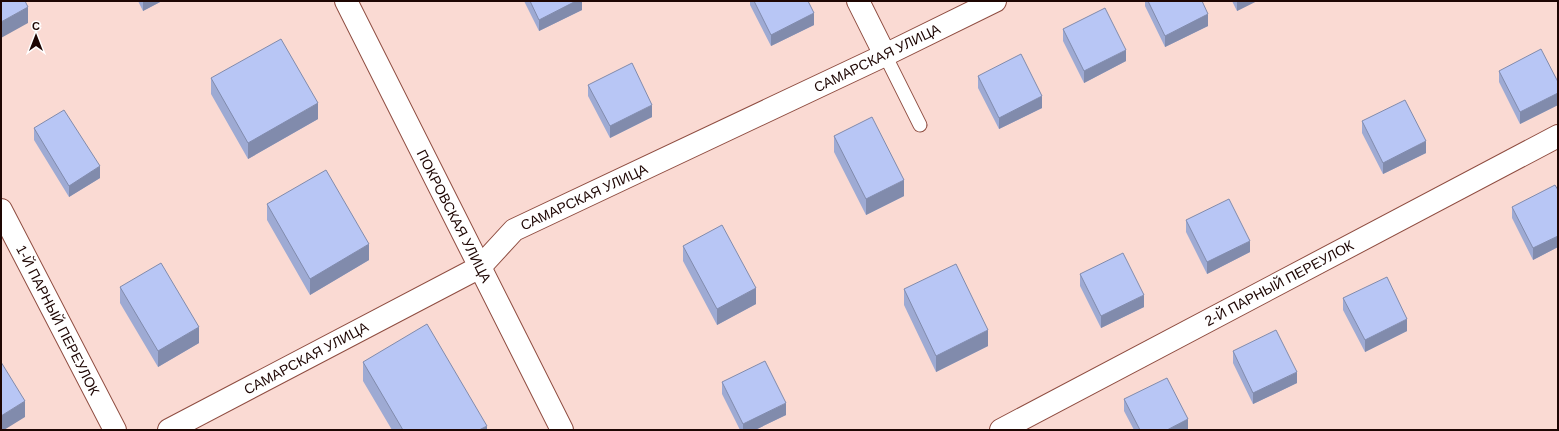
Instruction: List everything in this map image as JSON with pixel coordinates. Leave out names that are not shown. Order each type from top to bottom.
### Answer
[{"type":"street","name":"ПОКРОВСКАЯ УЛИЦА","points":[[346,1],[562,430]]},
{"type":"street","points":[[858,1],[885,55]]},
{"type":"street","name":"САМАРСКАЯ УЛИЦА","points":[[169,430],[480,267],[514,230],[885,55],[995,1]]},
{"type":"street","name":"2-Й ПАРНЫЙ ПЕРЕУЛОК","points":[[1001,430],[1558,136]]},
{"type":"street","name":"1-Й ПАРНЫЙ ПЕРЕУЛОК","points":[[1,210],[115,430]]},
{"type":"lane","points":[[885,55],[920,125]]},
{"type":"building","points":[[1,1],[25,1],[28,7],[1,22]]},
{"type":"building","points":[[530,1],[576,1],[539,20]]},
{"type":"building","points":[[754,1],[808,1],[814,13],[771,35]]},
{"type":"building","points":[[1148,1],[1202,1],[1208,14],[1165,36]]},
{"type":"building","points":[[1105,8],[1126,50],[1084,71],[1063,29]]},
{"type":"building","points":[[281,39],[318,103],[248,143],[211,78]]},
{"type":"building","points":[[1541,49],[1558,82],[1558,93],[1520,112],[1499,71]]},
{"type":"building","points":[[1021,54],[1042,96],[999,118],[978,76]]},
{"type":"building","points":[[632,63],[652,105],[610,126],[588,85]]},
{"type":"building","points":[[1405,100],[1426,141],[1383,163],[1362,121]]},
{"type":"building","points":[[64,110],[100,166],[69,186],[34,128]]},
{"type":"building","points":[[872,117],[904,180],[866,199],[834,136]]},
{"type":"building","points":[[326,170],[369,244],[310,279],[267,204]]},
{"type":"building","points":[[1555,185],[1558,190],[1558,236],[1533,248],[1512,207]]},
{"type":"building","points":[[1229,199],[1250,241],[1207,262],[1186,220]]},
{"type":"building","points":[[722,225],[756,288],[717,309],[683,246]]},
{"type":"building","points":[[1123,253],[1144,295],[1101,316],[1080,274]]},
{"type":"building","points":[[161,263],[199,327],[158,351],[120,287]]},
{"type":"building","points":[[956,264],[988,330],[936,356],[904,289]]},
{"type":"building","points":[[1387,277],[1407,319],[1365,340],[1343,298]]},
{"type":"building","points":[[427,324],[487,426],[479,430],[403,430],[363,362]]},
{"type":"building","points":[[1276,330],[1297,372],[1253,393],[1233,351]]},
{"type":"building","points":[[765,361],[786,403],[743,424],[722,382]]},
{"type":"building","points":[[1,362],[25,401],[1,416]]},
{"type":"building","points":[[1167,378],[1188,419],[1167,430],[1140,430],[1124,399]]}]
